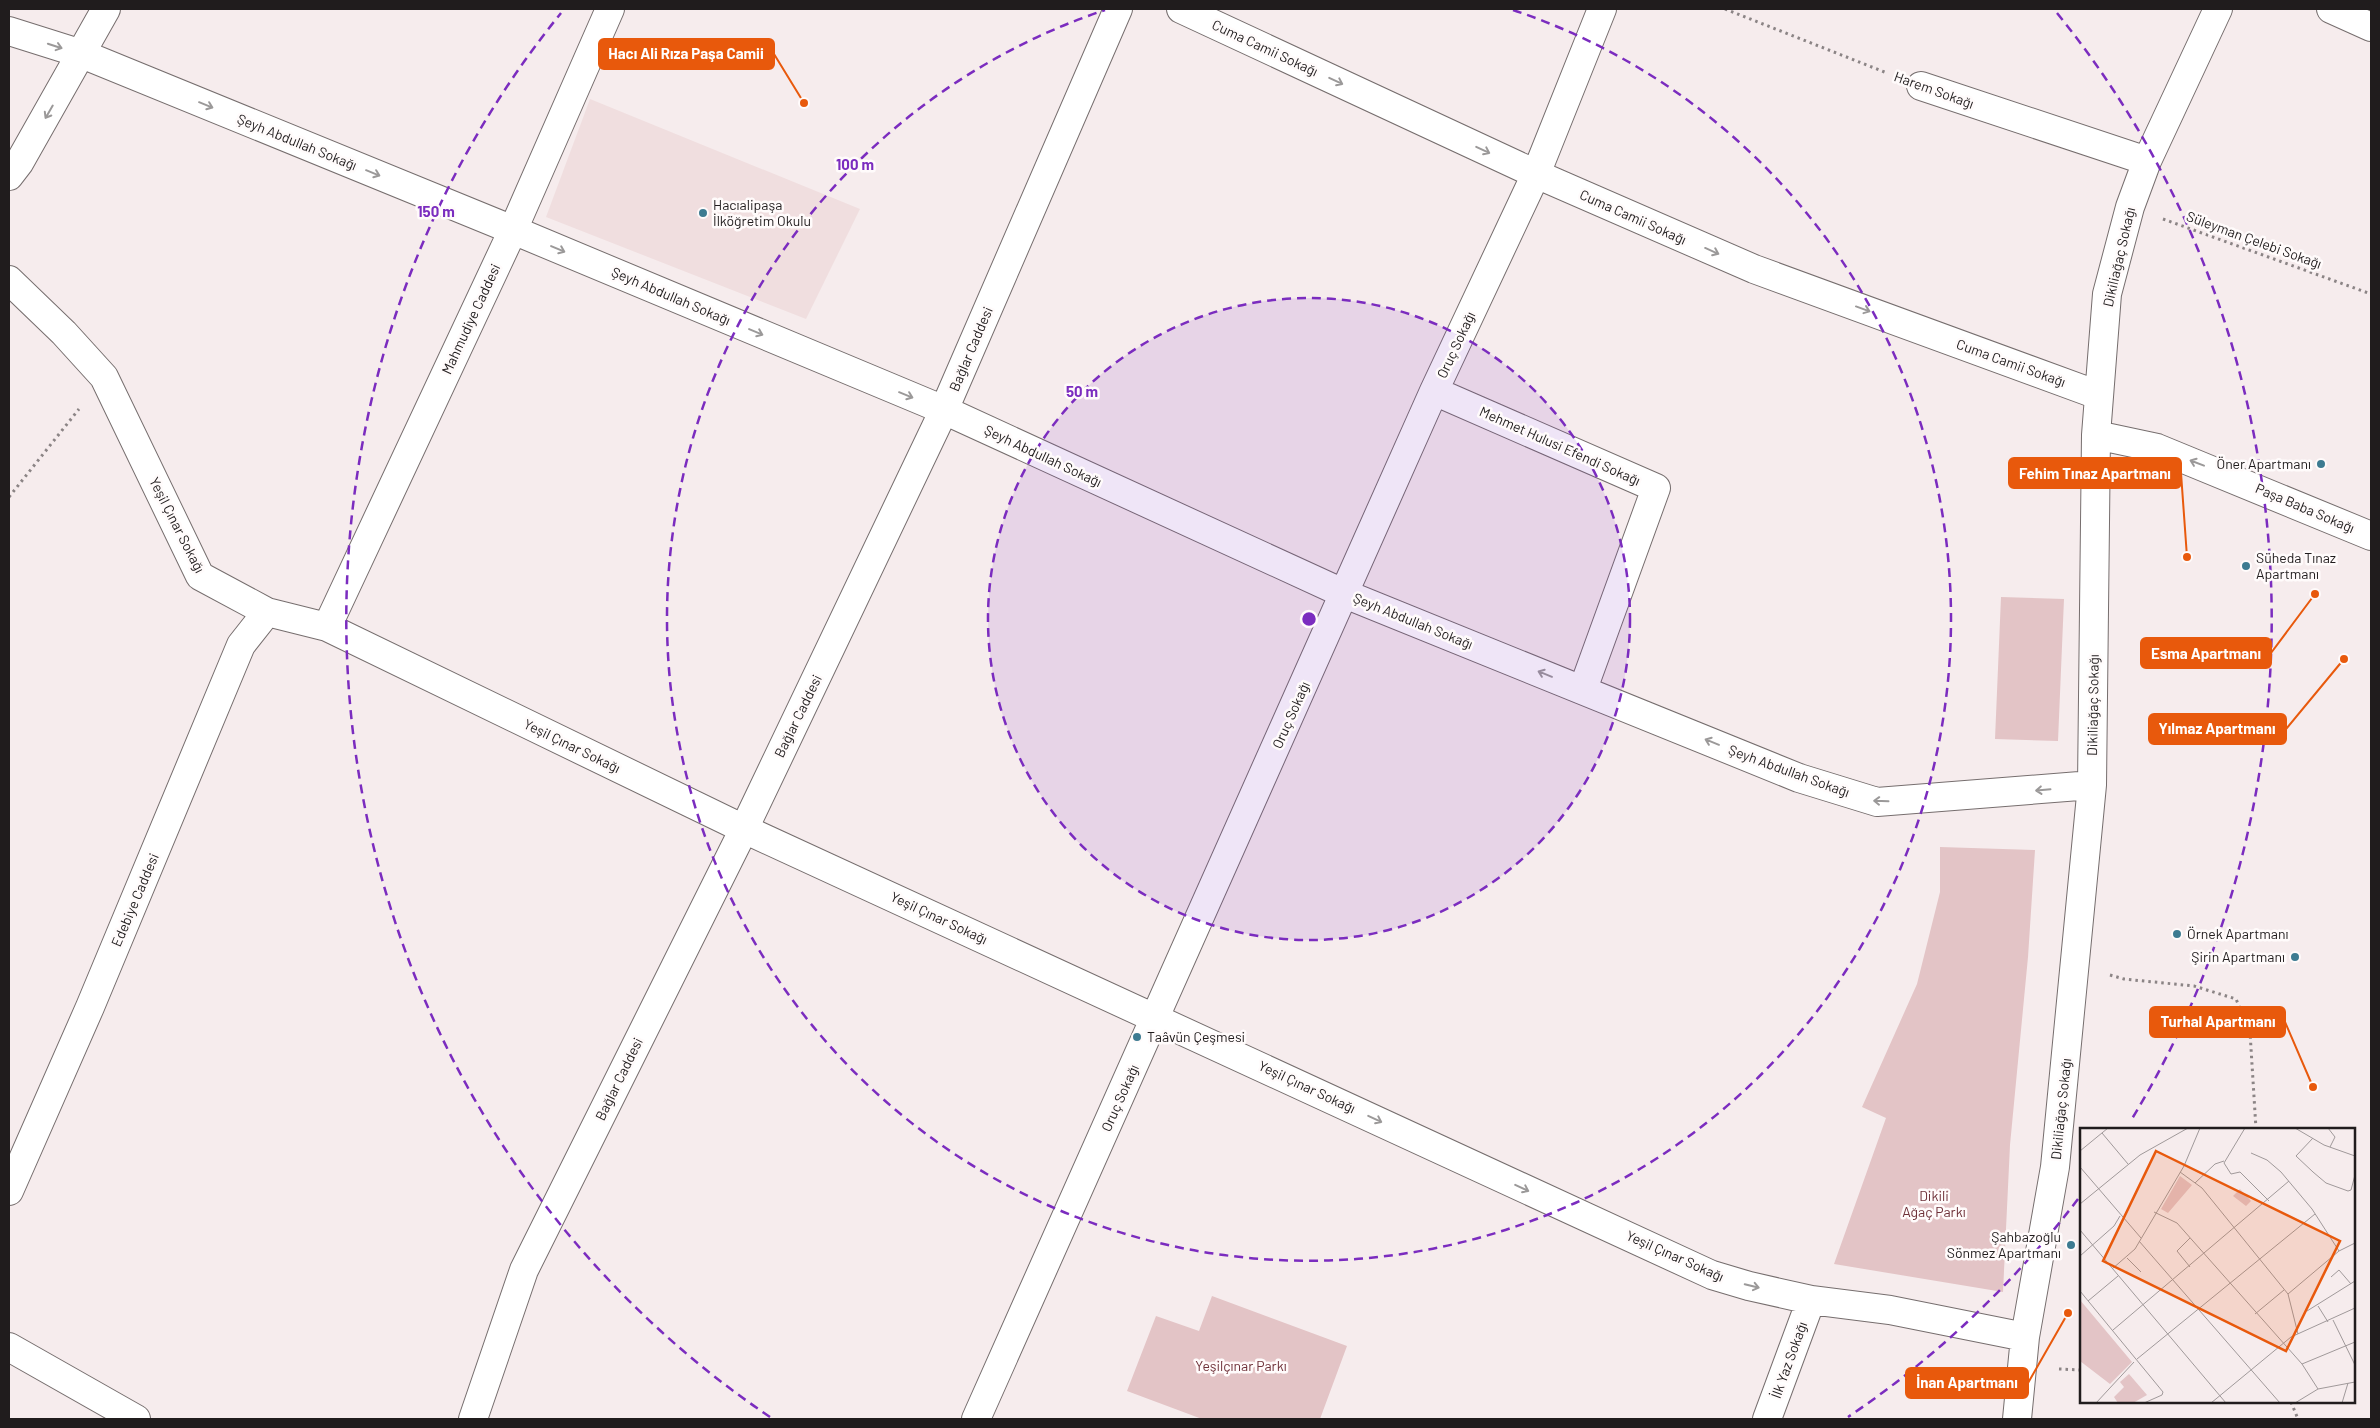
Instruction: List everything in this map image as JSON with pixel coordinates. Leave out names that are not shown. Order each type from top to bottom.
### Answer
[{"type":"street","points":[[9,176],[19,163],[106,9]]},
{"type":"street","name":"Mahmudiye Caddesi","points":[[327,627],[513,230],[610,9]]},
{"type":"street","name":"Bağlar Caddesi","points":[[474,1419],[524,1270],[744,829],[944,410],[1118,9]]},
{"type":"street","name":"Cuma Camii Sokağı","points":[[1181,9],[1536,174],[1754,269],[2098,395]]},
{"type":"street","name":"Oruç Sokağı","points":[[976,1419],[1434,391],[1536,174],[1602,9]]},
{"type":"street","name":"Dikiliağaç Sokağı","points":[[2018,1419],[2025,1338],[2055,1167],[2092,785],[2096,435],[2107,294],[2130,207],[2147,161],[2218,9]]},
{"type":"street","points":[[2331,9],[2371,27]]},
{"type":"street","name":"Şeyh Abdullah Sokağı","points":[[9,31],[82,54],[513,230],[944,410],[1345,594],[1799,778],[1877,802],[2092,785]]},
{"type":"street","name":"Harem Sokağı","points":[[1921,86],[2147,161]]},
{"type":"street","name":"Yeşil Çınar Sokağı","points":[[9,280],[64,333],[104,377],[200,576],[266,612],[327,627],[744,829],[1156,1017],[1712,1275],[1749,1286],[1811,1300],[1890,1310],[2025,1338]]},
{"type":"street","name":"Mehmet Hulusi Efendi Sokağı","points":[[1434,391],[1656,488],[1583,689]]},
{"type":"street","name":"Paşa Baba Sokağı","points":[[2096,435],[2156,448],[2371,536]]},
{"type":"street","name":"Edebiye Caddesi","points":[[9,1191],[90,1008],[241,645],[266,612]]},
{"type":"street","name":"İlk Yaz Sokağı","points":[[1767,1419],[1811,1300]]},
{"type":"street","points":[[9,1347],[136,1419]]},
{"type":"path","name":"Harem Sokağı","points":[[1725,9],[1921,86]]},
{"type":"path","name":"Süleyman Çelebi Sokağı","points":[[2130,207],[2371,294]]},
{"type":"path","points":[[9,497],[104,377]]},
{"type":"path","points":[[2075,966],[2124,979],[2194,986],[2236,999],[2250,1032],[2256,1128]]},
{"type":"path","points":[[2291,1403],[2298,1419]]},
{"type":"shaded area","name":"Hacıalipaşa İlköğretim Okulu","points":[[590,99],[860,209],[806,319],[546,217]]},
{"type":"green space","points":[[2001,597],[2064,599],[2058,741],[1995,739]]},
{"type":"green space","name":"Dikili Ağaç Parkı","points":[[1940,847],[2035,850],[2028,957],[2010,1145],[2003,1292],[1834,1264],[1886,1118],[1862,1107],[1917,984],[1940,892]]},
{"type":"green space","name":"Yeşilçınar Parkı","points":[[1212,1296],[1347,1346],[1320,1419],[1202,1419],[1127,1391],[1156,1316],[1199,1331]]},
{"type":"place","name":"Hacı Ali Rıza Paşa Camii","points":[[804,103]]},
{"type":"place","name":"Hacıalipaşa İlköğretim Okulu","points":[[703,213]]},
{"type":"place","name":"Öner Apartmanı","points":[[2321,464]]},
{"type":"place","name":"Fehim Tınaz Apartmanı","points":[[2187,557]]},
{"type":"place","name":"Süheda Tınaz Apartmanı","points":[[2246,566]]},
{"type":"place","name":"Esma Apartmanı","points":[[2315,594]]},
{"type":"place","name":"Yılmaz Apartmanı","points":[[2344,659]]},
{"type":"place","name":"Örnek Apartmanı","points":[[2177,934]]},
{"type":"place","name":"Şirin Apartmanı","points":[[2295,957]]},
{"type":"place","name":"Taâvün Çeşmesi","points":[[1137,1037]]},
{"type":"place","name":"Turhal Apartmanı","points":[[2313,1087]]},
{"type":"place","name":"Şahbazoğlu Sönmez Apartmanı","points":[[2071,1245]]},
{"type":"place","name":"İnan Apartmanı","points":[[2068,1313]]}]
